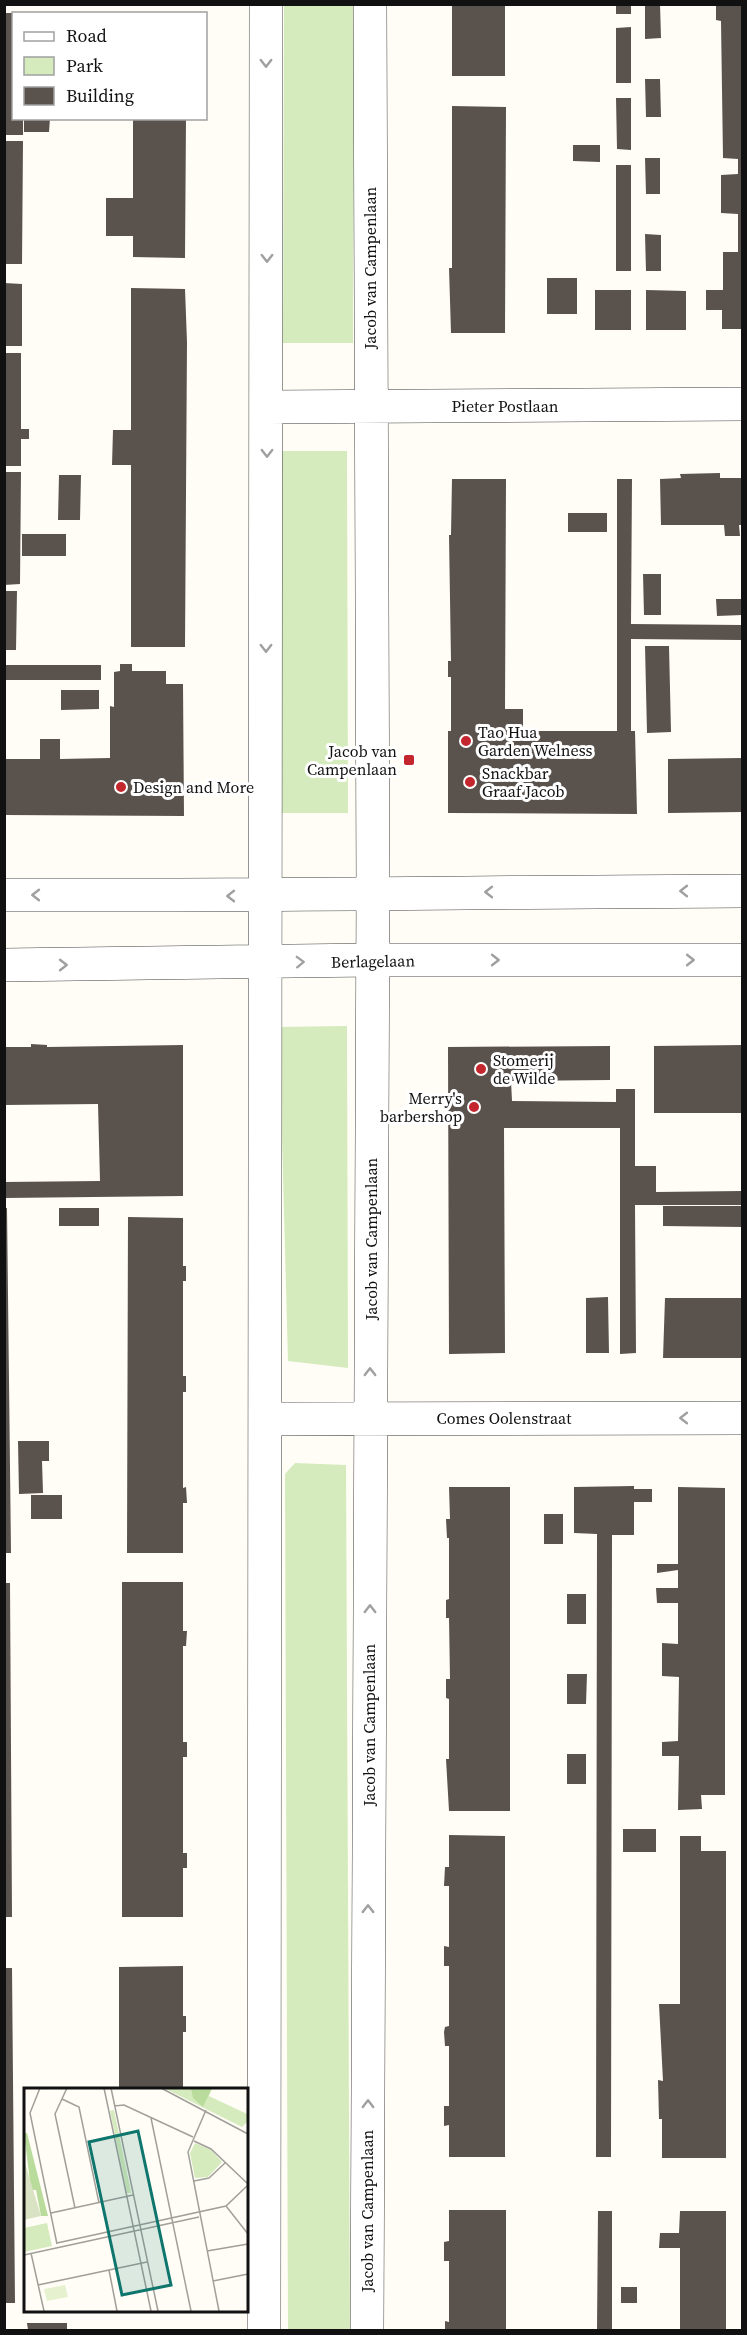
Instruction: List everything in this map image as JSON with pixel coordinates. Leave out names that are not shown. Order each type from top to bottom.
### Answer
[{"type":"street","points":[[264,2331],[266,4]]},
{"type":"street","name":"Jacob van Campenlaan","points":[[367,2331],[373,893],[370,4]]},
{"type":"street","name":"Pieter Postlaan","points":[[267,407],[742,404]]},
{"type":"street","points":[[4,895],[264,896],[373,893],[742,891]]},
{"type":"street","name":"Berlagelaan","points":[[4,965],[371,960],[742,960]]},
{"type":"street","name":"Comes Oolenstraat","points":[[265,1419],[742,1418]]},
{"type":"green space","points":[[284,5],[354,5],[353,343],[283,343]]},
{"type":"green space","points":[[280,451],[347,451],[348,813],[281,813]]},
{"type":"green space","points":[[347,1026],[348,1368],[288,1361],[279,1027]]},
{"type":"green space","points":[[295,1463],[346,1465],[350,2330],[288,2330],[285,1474]]},
{"type":"building","points":[[452,4],[505,4],[505,76],[452,76]]},
{"type":"building","points":[[616,4],[631,4],[631,14],[616,14]]},
{"type":"building","points":[[645,4],[660,4],[661,38],[645,39]]},
{"type":"building","points":[[716,4],[742,4],[742,329],[722,329],[722,310],[706,310],[706,290],[723,290],[723,252],[738,252],[738,214],[721,213],[721,175],[738,174],[738,159],[723,158],[721,21],[716,20]]},
{"type":"building","points":[[4,13],[12,13],[12,120],[23,120],[23,135],[4,135]]},
{"type":"building","points":[[631,27],[631,83],[616,83],[616,28]]},
{"type":"building","points":[[645,79],[660,79],[661,117],[646,117]]},
{"type":"building","points":[[616,98],[631,98],[631,150],[617,149]]},
{"type":"building","points":[[452,106],[506,107],[505,333],[451,333],[449,268],[452,268]]},
{"type":"building","points":[[24,120],[50,120],[49,132],[24,132]]},
{"type":"building","points":[[133,120],[186,120],[185,258],[133,257],[133,236],[106,236],[106,198],[133,198]]},
{"type":"building","points":[[4,141],[23,141],[22,264],[4,264]]},
{"type":"building","points":[[573,145],[600,145],[600,162],[573,161]]},
{"type":"building","points":[[645,158],[660,158],[660,194],[646,194]]},
{"type":"building","points":[[616,165],[631,165],[631,271],[616,271]]},
{"type":"building","points":[[645,234],[661,235],[661,271],[646,271]]},
{"type":"building","points":[[547,278],[577,278],[577,314],[547,314]]},
{"type":"building","points":[[4,283],[22,284],[22,346],[4,346]]},
{"type":"building","points":[[131,288],[185,289],[187,342],[185,647],[131,647],[131,465],[112,465],[113,430],[131,430]]},
{"type":"building","points":[[595,290],[631,290],[631,330],[595,330]]},
{"type":"building","points":[[646,290],[686,291],[686,330],[646,330]]},
{"type":"building","points":[[4,353],[21,353],[21,429],[29,429],[29,439],[21,439],[21,466],[4,466]]},
{"type":"building","points":[[4,472],[21,472],[20,584],[4,585]]},
{"type":"building","points":[[720,473],[720,478],[742,478],[740,536],[725,536],[724,525],[661,525],[660,479],[681,478],[680,474]]},
{"type":"building","points":[[59,475],[81,475],[80,520],[58,520]]},
{"type":"building","points":[[452,479],[506,479],[505,709],[523,709],[523,731],[617,731],[617,479],[632,479],[631,624],[742,625],[742,640],[631,639],[631,731],[635,731],[637,814],[448,813],[448,731],[451,731],[451,677],[448,677],[448,661],[451,661],[449,535],[451,535]]},
{"type":"building","points":[[568,513],[607,513],[607,532],[568,532]]},
{"type":"building","points":[[22,534],[66,534],[66,556],[22,556]]},
{"type":"building","points":[[643,574],[661,574],[661,615],[644,615]]},
{"type":"building","points":[[4,591],[17,591],[16,650],[4,650]]},
{"type":"building","points":[[716,599],[742,599],[742,615],[717,616]]},
{"type":"building","points":[[645,646],[669,646],[671,732],[647,733]]},
{"type":"building","points":[[120,664],[132,664],[132,671],[166,671],[166,684],[183,684],[184,816],[4,815],[4,759],[40,759],[40,739],[60,739],[60,759],[110,758],[110,706],[114,707],[114,672],[120,671]]},
{"type":"building","points":[[4,665],[101,665],[101,680],[4,680]]},
{"type":"building","points":[[61,690],[99,690],[99,709],[61,710]]},
{"type":"building","points":[[742,758],[742,812],[668,813],[668,759]]},
{"type":"building","points":[[31,1044],[47,1045],[47,1047],[183,1045],[183,1196],[4,1198],[4,1182],[100,1181],[98,1104],[4,1105],[4,1047],[31,1047]]},
{"type":"building","points":[[742,1045],[742,1113],[654,1113],[654,1046]]},
{"type":"building","points":[[610,1046],[610,1080],[511,1081],[512,1101],[616,1102],[616,1089],[635,1089],[635,1166],[656,1166],[656,1192],[742,1191],[742,1205],[635,1205],[636,1353],[620,1354],[620,1128],[504,1128],[505,1353],[449,1354],[448,1047]]},
{"type":"building","points":[[663,1206],[742,1206],[742,1227],[663,1226]]},
{"type":"building","points":[[4,1208],[7,1208],[11,1553],[4,1553]]},
{"type":"building","points":[[59,1208],[99,1208],[99,1226],[59,1226]]},
{"type":"building","points":[[128,1217],[183,1218],[183,1266],[186,1266],[186,1281],[183,1281],[183,1376],[186,1376],[186,1392],[183,1392],[183,1488],[186,1487],[187,1503],[183,1503],[183,1553],[127,1553]]},
{"type":"building","points":[[608,1297],[609,1353],[586,1353],[586,1298]]},
{"type":"building","points":[[665,1298],[742,1298],[742,1358],[663,1358]]},
{"type":"building","points":[[18,1441],[49,1441],[49,1461],[42,1461],[43,1493],[19,1494]]},
{"type":"building","points":[[634,1486],[634,1489],[652,1489],[652,1502],[634,1502],[634,1535],[612,1535],[611,2157],[596,2157],[597,1534],[574,1533],[574,1487]]},
{"type":"building","points":[[449,1487],[510,1487],[510,1811],[449,1811],[446,1759],[449,1759],[449,1699],[446,1698],[446,1679],[450,1679],[449,1618],[446,1618],[446,1600],[449,1599],[449,1538],[447,1538],[446,1519],[450,1519]]},
{"type":"building","points":[[678,1487],[725,1488],[725,1795],[701,1795],[702,1809],[678,1810],[679,1756],[662,1756],[662,1742],[678,1741],[679,1677],[662,1676],[662,1643],[678,1644],[678,1603],[657,1603],[656,1588],[678,1588],[678,1570],[657,1573],[657,1564],[678,1564]]},
{"type":"building","points":[[31,1495],[62,1495],[62,1519],[31,1519]]},
{"type":"building","points":[[544,1514],[563,1514],[563,1544],[544,1544]]},
{"type":"building","points":[[122,1582],[183,1582],[183,1631],[187,1631],[186,1646],[183,1646],[183,1742],[187,1742],[187,1757],[183,1757],[183,1853],[187,1853],[187,1868],[183,1868],[183,1917],[122,1917]]},
{"type":"building","points":[[4,1583],[10,1583],[12,1917],[4,1917]]},
{"type":"building","points":[[567,1594],[586,1594],[586,1624],[567,1624]]},
{"type":"building","points":[[567,1674],[587,1674],[586,1704],[567,1704]]},
{"type":"building","points":[[567,1754],[586,1754],[586,1784],[567,1784]]},
{"type":"building","points":[[623,1829],[656,1829],[656,1852],[623,1852]]},
{"type":"building","points":[[449,1835],[505,1836],[505,2157],[449,2157],[449,2125],[444,2126],[444,2106],[449,2106],[449,2046],[445,2046],[444,2032],[445,2027],[449,2026],[449,1966],[444,1966],[444,1946],[449,1947],[449,1886],[444,1886],[445,1867],[449,1867]]},
{"type":"building","points":[[680,1836],[701,1836],[701,1851],[726,1851],[726,2158],[662,2158],[662,2119],[659,2119],[658,2080],[663,2081],[659,2004],[680,2004]]},
{"type":"building","points":[[183,1966],[183,2016],[186,2016],[186,2032],[183,2032],[183,2088],[119,2088],[119,1967]]},
{"type":"building","points":[[4,1968],[12,1968],[15,2303],[4,2303]]},
{"type":"building","points":[[449,2210],[506,2210],[506,2330],[445,2330],[445,2321],[449,2322],[449,2261],[444,2261],[444,2242],[449,2241]]},
{"type":"building","points":[[598,2211],[612,2211],[612,2330],[597,2330]]},
{"type":"building","points":[[680,2211],[726,2211],[726,2330],[680,2330],[680,2248],[659,2248],[660,2233],[679,2233]]},
{"type":"building","points":[[621,2287],[637,2287],[637,2303],[621,2303]]},
{"type":"building","points":[[27,2323],[67,2323],[67,2330],[28,2330]]},
{"type":"place","name":"Tao Hua Garden Welness","points":[[466,741]]},
{"type":"place","name":"Jacob van Campenlaan","points":[[409,760]]},
{"type":"place","name":"Snackbar Graaf Jacob","points":[[470,782]]},
{"type":"place","name":"Design and More","points":[[121,787]]},
{"type":"place","name":"Stomerij de Wilde","points":[[481,1069]]},
{"type":"place","name":"Merry's barbershop","points":[[474,1107]]}]
